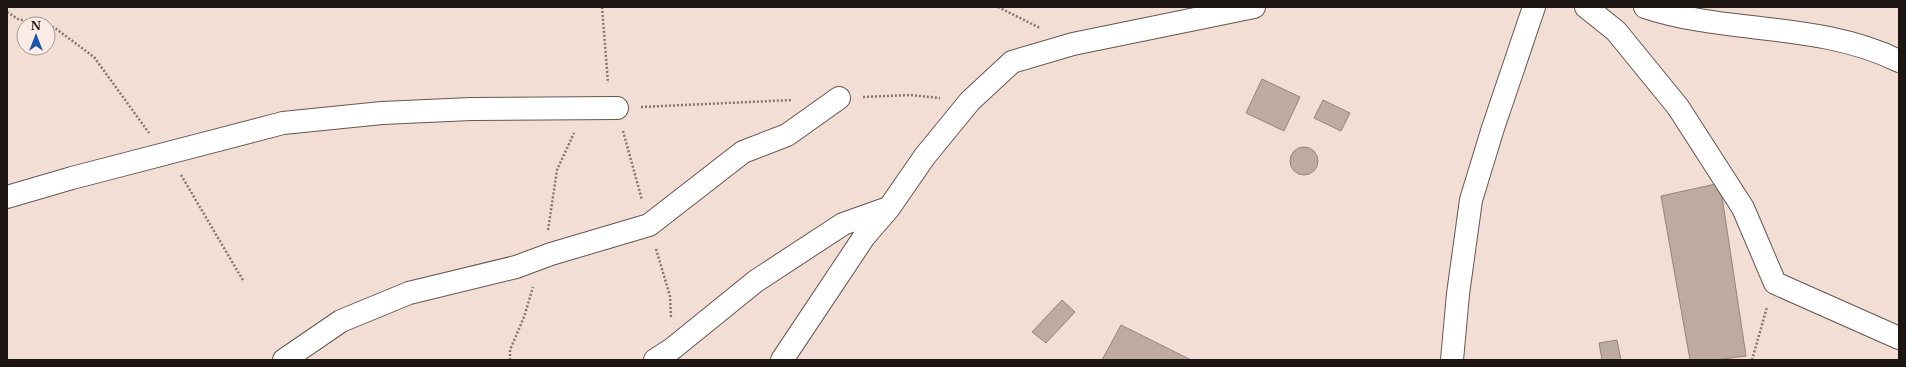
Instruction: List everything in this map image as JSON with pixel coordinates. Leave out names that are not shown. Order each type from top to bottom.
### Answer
[{"type":"street","points":[[782,360],[864,237],[889,208],[925,156],[970,101],[1012,62],[1073,44],[1254,7]]},
{"type":"street","points":[[1452,360],[1458,294],[1472,200],[1493,128],[1534,7]]},
{"type":"street","points":[[1586,7],[1616,31],[1678,107],[1743,208],[1775,283],[1899,338]]},
{"type":"street","points":[[1645,7],[1669,15],[1805,34],[1879,51],[1899,61]]},
{"type":"street","points":[[284,360],[341,321],[409,292],[516,267],[649,225],[743,152],[787,135],[839,98]]},
{"type":"street","points":[[7,197],[72,178],[283,123],[382,113],[471,109],[617,108]]},
{"type":"street","points":[[664,354],[756,281],[836,228],[843,224],[889,208]]},
{"type":"path","points":[[602,7],[609,89],[617,108],[670,296],[664,354]]},
{"type":"path","points":[[998,7],[1073,44]]},
{"type":"path","points":[[7,12],[16,18]]},
{"type":"path","points":[[510,360],[510,350],[524,317],[548,233],[556,170],[586,108],[608,79]]},
{"type":"path","points":[[1752,360],[1775,283]]},
{"type":"building","points":[[1262,79],[1300,97],[1284,131],[1246,113]]},
{"type":"building","points":[[1323,100],[1350,113],[1341,131],[1314,118]]},
{"type":"building","points":[[1304,147],[1314,151],[1318,161],[1314,171],[1304,175],[1294,171],[1290,161],[1294,151]]},
{"type":"building","points":[[1720,183],[1746,356],[1715,360],[1690,360],[1661,196]]},
{"type":"building","points":[[1062,300],[1075,312],[1046,343],[1032,332]]},
{"type":"building","points":[[1121,325],[1191,360],[1102,360]]},
{"type":"building","points":[[1617,340],[1621,360],[1602,360],[1599,343]]}]
